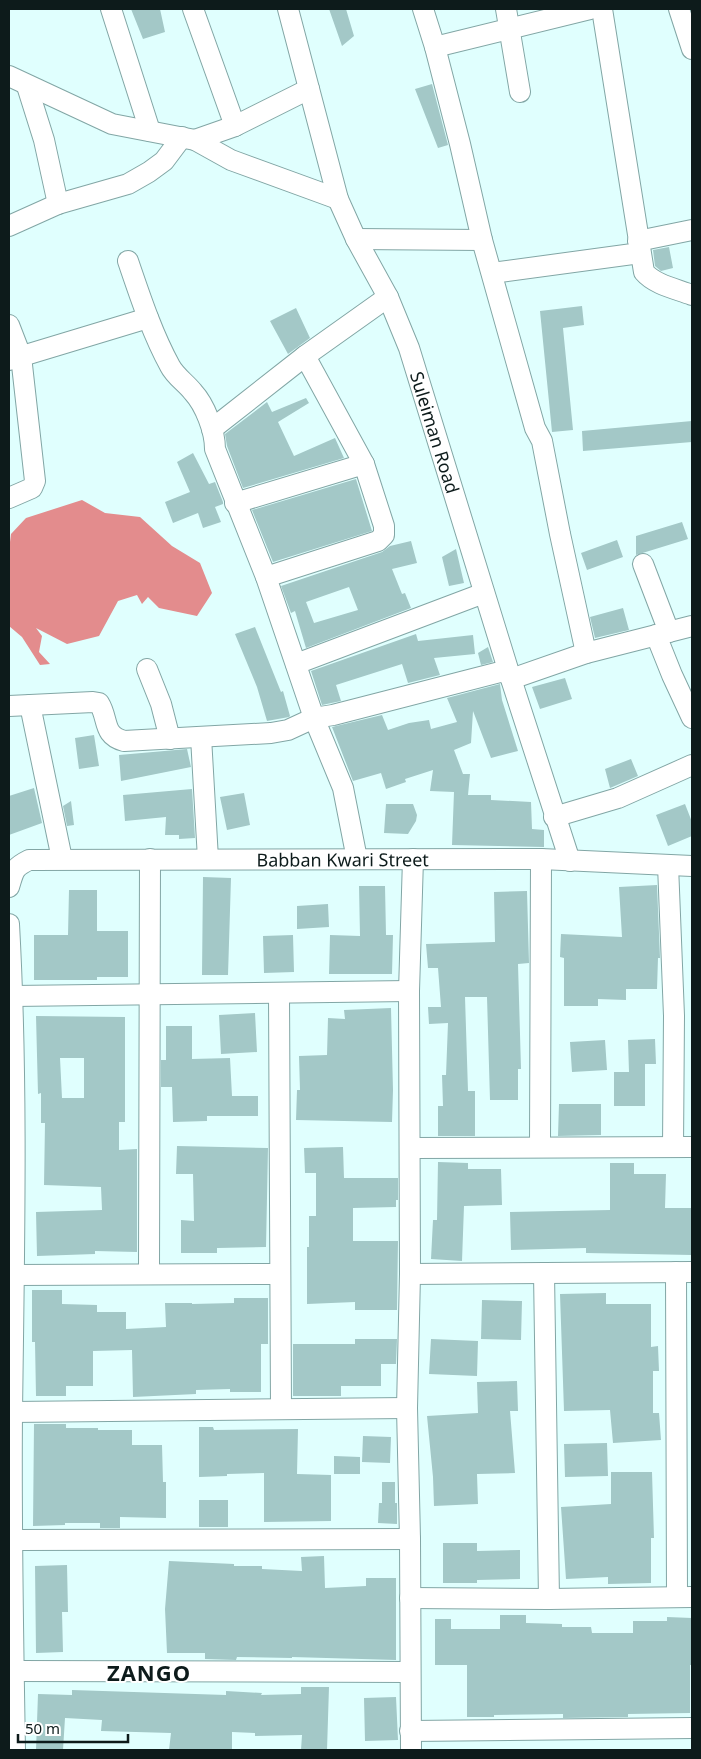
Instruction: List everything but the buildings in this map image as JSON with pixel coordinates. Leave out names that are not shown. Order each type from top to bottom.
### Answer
[{"type":"street","points":[[111,9],[150,131]]},
{"type":"street","points":[[193,9],[234,126]]},
{"type":"street","name":"Suleiman Road","points":[[288,9],[338,198],[356,239],[388,297],[409,348],[554,817],[570,861]]},
{"type":"street","points":[[423,9],[435,47],[460,144],[482,240],[535,428],[545,451],[560,534],[586,653]]},
{"type":"street","points":[[506,9],[520,92]]},
{"type":"street","points":[[435,47],[590,9]]},
{"type":"street","points":[[602,9],[644,272],[648,277],[692,295]]},
{"type":"street","points":[[680,9],[692,49]]},
{"type":"street","points":[[9,76],[112,124],[189,139],[231,160],[338,198]]},
{"type":"street","points":[[28,86],[44,140],[58,204]]},
{"type":"street","points":[[9,226],[58,204],[128,184],[164,161],[189,139],[234,126],[309,89]]},
{"type":"street","points":[[492,273],[639,247],[692,230]]},
{"type":"street","points":[[356,239],[482,240]]},
{"type":"street","points":[[128,262],[148,318],[170,367],[195,394],[212,430],[215,449],[266,577],[314,718],[343,788],[357,859]]},
{"type":"street","points":[[212,430],[305,356],[388,297]]},
{"type":"street","points":[[15,358],[148,318]]},
{"type":"street","points":[[9,325],[35,480],[32,488],[9,498]]},
{"type":"street","points":[[266,577],[378,541],[384,535],[384,526],[364,464],[305,356]]},
{"type":"street","points":[[236,503],[364,464]]},
{"type":"street","points":[[643,564],[672,675],[692,718]]},
{"type":"street","points":[[296,664],[484,593]]},
{"type":"street","points":[[9,706],[99,703],[110,733],[116,739],[124,742],[279,732],[314,718],[510,674],[692,626]]},
{"type":"street","points":[[147,669],[161,704],[170,738]]},
{"type":"street","points":[[30,705],[62,859]]},
{"type":"street","points":[[200,737],[208,859]]},
{"type":"street","points":[[554,817],[618,798],[692,765]]},
{"type":"street","name":"Babban Kwari Street","points":[[10,876],[18,865],[29,860],[62,859],[541,859],[692,866]]},
{"type":"street","points":[[149,1273],[150,859]]},
{"type":"street","points":[[413,859],[410,991],[410,1274],[407,1408],[411,1740],[692,1728]]},
{"type":"street","points":[[540,1148],[541,859]]},
{"type":"street","points":[[410,1148],[682,1147],[683,1016],[668,866]]},
{"type":"street","points":[[9,924],[13,996],[12,1172],[14,1275],[10,1475],[13,1540],[11,1605],[15,1750]]},
{"type":"street","points":[[13,996],[410,991]]},
{"type":"street","points":[[279,993],[281,1409]]},
{"type":"street","points":[[410,1274],[684,1272],[684,1597],[549,1599],[410,1598]]},
{"type":"street","points":[[544,1273],[549,1599]]},
{"type":"street","points":[[14,1275],[280,1274]]},
{"type":"street","points":[[12,1412],[407,1408]]},
{"type":"street","points":[[13,1540],[410,1539]]},
{"type":"street","points":[[14,1672],[410,1672]]},
{"type":"shaded area","points":[[82,500],[105,513],[140,517],[172,546],[200,563],[212,593],[197,616],[159,608],[148,597],[142,604],[137,595],[118,601],[99,636],[67,644],[36,628],[42,636],[39,652],[50,664],[40,665],[22,637],[9,626],[9,550],[11,534],[26,518]]},
{"type":"district","name":"ZANGO","points":[[149,1672]]}]
